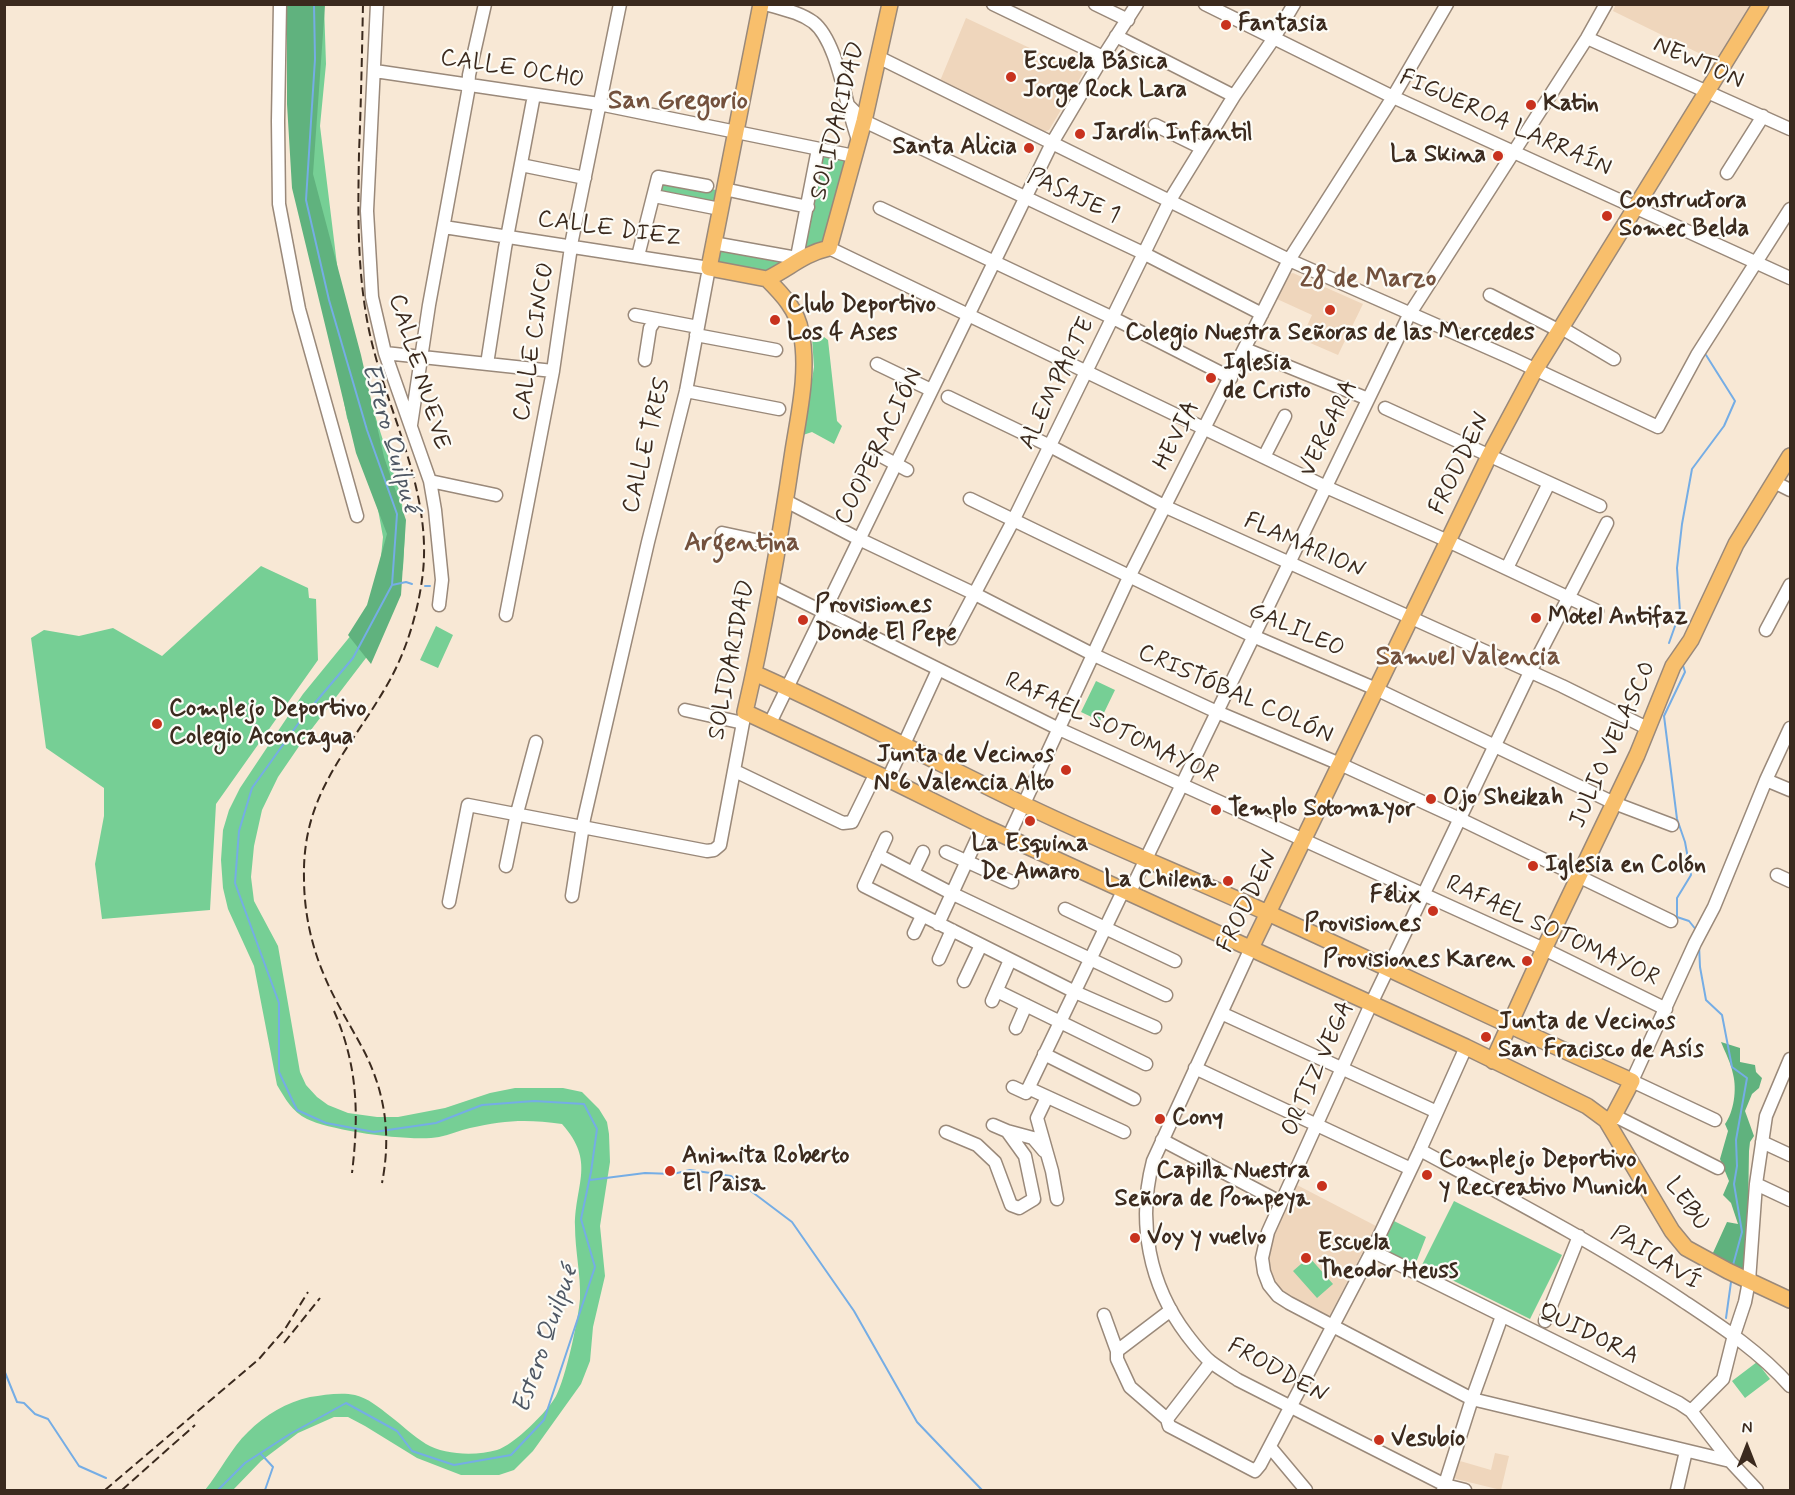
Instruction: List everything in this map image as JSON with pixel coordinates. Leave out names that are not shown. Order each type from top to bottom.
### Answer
[{"type":"main road","name":"CALLE TRES","points":[[709,268],[761,4]]},
{"type":"main road","name":"SOLIDARIDAD","points":[[829,248],[864,122],[890,4]]},
{"type":"main road","name":"FRODDEN","points":[[1251,948],[1490,454],[1535,370],[1761,4]]},
{"type":"main road","points":[[767,279],[814,252],[829,248]]},
{"type":"main road","name":"CALLE DIEZ","points":[[709,268],[767,279]]},
{"type":"main road","name":"SOLIDARIDAD","points":[[744,718],[786,501],[802,389],[803,346],[800,327],[794,310],[786,298],[767,279]]},
{"type":"main road","name":"JULIO VELASCO","points":[[1493,1061],[1614,803],[1673,666],[1691,640],[1736,544],[1791,456]]},
{"type":"main road","points":[[744,718],[770,723],[1008,838],[1466,1047],[1609,1119],[1632,1081],[1268,913],[1146,861],[1023,804],[904,744],[754,673]]},
{"type":"main road","name":"LEBU","points":[[1609,1119],[1672,1232],[1686,1248],[1791,1300]]},
{"type":"street","points":[[280,4],[279,204],[299,309],[357,516]]},
{"type":"street","name":"CALLE NUEVE","points":[[377,4],[368,180],[368,233],[372,297],[385,353],[430,481],[442,580],[439,605]]},
{"type":"street","points":[[411,426],[420,357],[469,75],[485,4]]},
{"type":"street","name":"CALLE CINCO","points":[[506,615],[553,371],[571,247],[620,4]]},
{"type":"street","points":[[766,4],[807,18],[821,30],[830,46],[849,105],[856,149]]},
{"type":"street","points":[[993,4],[1103,57]]},
{"type":"street","points":[[1095,4],[1128,20]]},
{"type":"street","name":"COOPERACIÓN","points":[[770,723],[1052,143],[1137,4]]},
{"type":"street","name":"FIGUEROA LARRAÍN","points":[[1205,4],[1393,97],[1791,278]]},
{"type":"street","name":"ALEMPARTE","points":[[951,638],[1013,521],[1170,200],[1294,4]]},
{"type":"street","name":"HEVIA","points":[[1008,838],[1131,575],[1288,260],[1393,97],[1447,4]]},
{"type":"street","name":"VERGARA","points":[[1027,1090],[1105,929],[1146,861],[1409,315],[1587,38],[1606,4]]},
{"type":"street","points":[[1116,36],[1234,96]]},
{"type":"street","name":"NEWTON","points":[[1587,38],[1791,129]]},
{"type":"street","points":[[878,57],[1288,260],[1658,427],[1697,355],[1791,209]]},
{"type":"street","name":"CALLE OCHO","points":[[375,71],[599,104],[818,148],[856,149]]},
{"type":"street","points":[[487,364],[507,237],[534,95]]},
{"type":"street","points":[[849,105],[864,122]]},
{"type":"street","points":[[1726,173],[1763,116]]},
{"type":"street","name":"PASAJE 1","points":[[864,122],[1143,253],[1262,314]]},
{"type":"street","points":[[1155,125],[1202,148]]},
{"type":"street","points":[[713,243],[791,258],[796,262],[818,148]]},
{"type":"street","points":[[522,165],[585,178]]},
{"type":"street","points":[[638,256],[658,177],[707,186]]},
{"type":"street","points":[[724,189],[808,207]]},
{"type":"street","points":[[654,196],[720,209]]},
{"type":"street","points":[[880,208],[1113,318],[1231,378]]},
{"type":"street","name":"CALLE DIEZ","points":[[444,227],[709,268]]},
{"type":"street","points":[[829,248],[1326,487],[1597,610]]},
{"type":"street","name":"CALLE TRES","points":[[572,896],[583,828],[611,696],[686,391],[709,268]]},
{"type":"street","points":[[1490,295],[1559,328],[1614,359]]},
{"type":"street","points":[[635,315],[776,350]]},
{"type":"street","points":[[645,360],[650,328],[656,319]]},
{"type":"street","points":[[1245,349],[1368,399]]},
{"type":"street","points":[[385,353],[553,371]]},
{"type":"street","points":[[876,364],[931,390]]},
{"type":"street","points":[[686,391],[780,409]]},
{"type":"street","name":"FLAMARION","points":[[948,397],[1050,446],[1166,507],[1530,672],[1647,728]]},
{"type":"street","points":[[1385,408],[1600,506]]},
{"type":"street","points":[[1263,457],[1284,416]]},
{"type":"street","points":[[881,456],[908,470]]},
{"type":"street","points":[[430,481],[496,495]]},
{"type":"street","points":[[1774,482],[1791,489]]},
{"type":"street","points":[[1507,568],[1549,483]]},
{"type":"street","name":"GALILEO","points":[[970,499],[1253,636],[1376,689],[1614,803],[1672,825]]},
{"type":"street","name":"CRISTÓBAL COLÓN","points":[[786,501],[1094,655],[1460,819],[1580,875],[1671,921]]},
{"type":"street","name":"ORTIZ VEGA","points":[[1607,523],[1530,672],[1371,1004],[1280,1202],[1263,1245],[1263,1272],[1269,1285],[1278,1296],[1331,1327],[1472,1399],[1730,1461]]},
{"type":"street","points":[[722,533],[778,545]]},
{"type":"street","points":[[1766,630],[1791,585]]},
{"type":"street","name":"RAFAEL SOTOMAYOR","points":[[771,586],[1059,729],[1544,949],[1666,1009]]},
{"type":"street","points":[[735,771],[849,824],[904,744],[938,670]]},
{"type":"street","points":[[686,710],[744,718]]},
{"type":"street","name":"SOLIDARIDAD","points":[[583,828],[707,851],[720,846],[744,718]]},
{"type":"street","points":[[1715,1120],[1632,1081],[1695,943],[1714,907],[1766,780],[1791,728]]},
{"type":"street","points":[[506,866],[536,742]]},
{"type":"street","points":[[1766,780],[1791,790]]},
{"type":"street","points":[[449,902],[468,805],[583,828]]},
{"type":"street","points":[[938,924],[984,826]]},
{"type":"street","points":[[886,838],[864,886],[1075,992],[1155,1027]]},
{"type":"street","points":[[913,873],[922,852]]},
{"type":"street","points":[[946,852],[1012,882]]},
{"type":"street","points":[[878,855],[951,893],[1166,994]]},
{"type":"street","points":[[1778,875],[1791,881]]},
{"type":"street","points":[[1065,909],[1175,961]]},
{"type":"street","points":[[914,933],[922,916]]},
{"type":"street","points":[[939,959],[952,930]]},
{"type":"street","points":[[964,981],[981,945]]},
{"type":"street","name":"FRODDEN","points":[[1251,948],[1162,1140],[1149,1175],[1146,1193],[1146,1230],[1150,1261],[1164,1297],[1191,1340],[1211,1362],[1238,1380],[1444,1488],[1465,1491]]},
{"type":"street","points":[[1010,960],[995,996],[1026,1005],[1053,1017],[1146,1064]]},
{"type":"street","points":[[1016,1028],[1026,1005]]},
{"type":"street","points":[[1221,1013],[1341,1070],[1437,1112]]},
{"type":"street","points":[[1104,1315],[1117,1351],[1117,1359],[1130,1387],[1167,1419],[1169,1426],[1255,1471],[1372,1251],[1466,1047]]},
{"type":"street","points":[[1044,1054],[1134,1099]]},
{"type":"street","points":[[1691,1411],[1723,1379],[1745,1302],[1749,1281],[1761,1142],[1766,1116],[1790,1063]]},
{"type":"street","points":[[1196,1068],[1411,1169]]},
{"type":"street","points":[[1013,1087],[1047,1097],[1124,1132]]},
{"type":"street","points":[[1047,1097],[1037,1118],[1057,1199]]},
{"type":"street","points":[[1609,1119],[1619,1118],[1718,1168]]},
{"type":"street","points":[[993,1125],[1033,1138],[1048,1157]]},
{"type":"street","points":[[946,1132],[977,1145],[995,1162],[1011,1205],[1019,1208],[1034,1199],[1025,1156],[1007,1131]]},
{"type":"street","points":[[1162,1140],[1280,1202]]},
{"type":"street","points":[[1761,1142],[1791,1155]]},
{"type":"street","name":"PAICAVÍ","points":[[1420,1150],[1579,1236],[1649,1279],[1734,1335],[1765,1360],[1791,1386]]},
{"type":"street","points":[[1756,1184],[1791,1200]]},
{"type":"street","points":[[1545,1321],[1579,1236]]},
{"type":"street","name":"QUIDORA","points":[[1372,1251],[1691,1411],[1757,1491]]},
{"type":"street","points":[[1117,1351],[1171,1310]]},
{"type":"street","points":[[1444,1488],[1472,1399],[1502,1316]]},
{"type":"street","points":[[1167,1419],[1211,1362]]},
{"type":"street","points":[[1270,1446],[1306,1491]]},
{"type":"street","points":[[1677,1491],[1686,1451]]},
{"type":"shaded area","points":[[1616,4],[1754,5],[1719,63],[1613,11]]},
{"type":"shaded area","name":"Escuela Básica Jorge Rock Lara","points":[[966,18],[1083,73],[1049,130],[1043,132],[940,81]]},
{"type":"shaded area","name":"Colegio Nuestra Señoras de las Mercedes","points":[[1293,273],[1363,304],[1338,355],[1301,339],[1312,315],[1277,299],[1289,274]]},
{"type":"shaded area","name":"Escuela Theodor Heuss","points":[[1297,1185],[1376,1226],[1330,1315],[1326,1316],[1288,1296],[1278,1287],[1268,1272],[1268,1246]]},
{"type":"shaded area","points":[[1495,1453],[1509,1456],[1501,1490],[1454,1477],[1460,1461],[1491,1470]]},
{"type":"green space","points":[[287,5],[325,5],[313,174],[361,355],[384,457],[406,520],[401,595],[371,664],[348,635],[367,605],[387,534],[356,453],[292,188],[287,104]]},
{"type":"green space","points":[[324,5],[326,64],[320,126],[340,289],[360,369],[401,496],[405,529],[403,568],[393,601],[369,654],[304,739],[278,777],[262,810],[254,846],[251,877],[254,901],[278,946],[300,1072],[306,1085],[328,1105],[348,1113],[398,1117],[445,1108],[490,1093],[515,1088],[563,1088],[582,1092],[599,1109],[607,1122],[609,1134],[610,1162],[600,1226],[605,1276],[593,1327],[590,1361],[581,1384],[533,1451],[514,1470],[499,1475],[461,1475],[417,1458],[348,1417],[334,1417],[298,1433],[261,1461],[233,1490],[205,1490],[236,1445],[255,1426],[285,1406],[315,1396],[344,1394],[365,1398],[433,1448],[460,1453],[480,1453],[504,1447],[530,1427],[556,1396],[571,1349],[580,1299],[575,1226],[581,1162],[572,1138],[562,1124],[538,1121],[494,1123],[439,1137],[410,1138],[334,1128],[307,1119],[297,1113],[277,1085],[254,966],[228,909],[223,888],[221,860],[223,830],[229,810],[240,788],[303,694],[361,623],[379,576],[383,537],[375,493],[347,418],[335,354],[297,202]]},
{"type":"green space","points":[[820,153],[846,161],[825,240],[804,248]]},
{"type":"green space","points":[[659,179],[716,190],[713,207],[655,196]]},
{"type":"green space","points":[[719,247],[791,260],[768,271],[756,272],[716,262]]},
{"type":"green space","points":[[824,337],[828,340],[837,421],[842,426],[834,444],[812,432],[803,435],[814,367],[812,338]]},
{"type":"green space","name":"Complejo Deportivo Colegio Aconcagua","points":[[261,566],[308,588],[309,598],[316,599],[318,660],[216,804],[210,910],[102,919],[95,864],[104,816],[104,788],[46,748],[31,638],[44,630],[79,636],[113,628],[162,656]]},
{"type":"green space","points":[[436,626],[453,635],[438,668],[420,660]]},
{"type":"green space","points":[[1096,681],[1115,690],[1100,721],[1081,712]]},
{"type":"green space","points":[[1721,1042],[1740,1048],[1740,1062],[1755,1065],[1756,1072],[1762,1078],[1759,1088],[1752,1094],[1745,1111],[1754,1136],[1750,1142],[1749,1151],[1747,1271],[1712,1255],[1727,1222],[1738,1224],[1731,1203],[1723,1195],[1729,1181],[1720,1159],[1728,1131],[1725,1124],[1733,1107],[1735,1086],[1731,1066]]},
{"type":"green space","points":[[1454,1201],[1562,1255],[1530,1319],[1422,1265]]},
{"type":"green space","points":[[1394,1221],[1426,1237],[1415,1265],[1381,1248]]},
{"type":"green space","points":[[1309,1257],[1333,1284],[1317,1298],[1293,1271]]},
{"type":"green space","points":[[1757,1362],[1770,1379],[1745,1398],[1732,1381]]},
{"type":"waterway","name":"Estero Quilpué","points":[[218,1490],[245,1463],[290,1434],[346,1403],[397,1431],[412,1451],[454,1465],[511,1455],[544,1420],[595,1267],[581,1219],[597,1129],[584,1104],[534,1101],[482,1105],[436,1123],[374,1132],[326,1123],[297,1110],[279,1072],[279,1003],[235,883],[239,831],[252,788],[303,717],[353,658],[392,585],[397,514],[367,430],[329,300],[306,200],[315,59],[314,4]]},
{"type":"waterway","points":[[1669,643],[1680,612],[1677,568],[1692,469],[1724,426],[1735,401],[1706,355]]},
{"type":"waterway","points":[[392,585],[406,582],[412,584]]},
{"type":"waterway","points":[[425,586],[430,586]]},
{"type":"waterway","points":[[1682,662],[1685,672],[1664,716],[1677,819],[1685,842],[1691,875],[1677,898],[1677,917],[1689,921],[1697,931]]},
{"type":"waterway","points":[[1699,945],[1706,1000],[1722,1015],[1732,1067],[1747,1078],[1736,1140],[1737,1166],[1734,1184],[1742,1232],[1733,1265]]},
{"type":"waterway","points":[[590,1180],[645,1173],[673,1174],[690,1170],[731,1176],[792,1222],[854,1311],[917,1422],[982,1490]]},
{"type":"waterway","points":[[1726,1318],[1731,1282]]},
{"type":"waterway","points":[[4,1370],[17,1402],[24,1403],[35,1414],[48,1419],[79,1466],[106,1478]]},
{"type":"waterway","points":[[261,1454],[273,1467],[265,1490]]},
{"type":"railway","points":[[363,4],[358,195],[361,278],[374,351],[404,445],[420,507],[424,539],[423,572],[412,626],[397,666],[320,795],[311,820],[306,847],[304,890],[312,940],[319,964],[333,995],[364,1051],[382,1100],[386,1132],[382,1183]]},
{"type":"railway","points":[[334,1011],[348,1051],[355,1090],[356,1131],[352,1173]]},
{"type":"railway","points":[[105,1490],[259,1359],[285,1329],[308,1292]]},
{"type":"railway","points":[[284,1343],[320,1298]]},
{"type":"railway","points":[[122,1490],[195,1425]]},
{"type":"place","name":"Fantasia","points":[[1226,25]]},
{"type":"place","name":"Escuela Básica Jorge Rock Lara","points":[[1011,77]]},
{"type":"place","name":"Katin","points":[[1531,105]]},
{"type":"place","name":"Jardín Infantil","points":[[1080,134]]},
{"type":"place","name":"Santa Alicia","points":[[1029,148]]},
{"type":"place","name":"La Skina","points":[[1498,156]]},
{"type":"place","name":"Constructora Somec Belda","points":[[1607,216]]},
{"type":"place","name":"Colegio Nuestra Señoras de las Mercedes","points":[[1330,310]]},
{"type":"place","name":"Club Deportivo Los 4 Ases","points":[[775,320]]},
{"type":"place","name":"Iglesia de Cristo","points":[[1211,378]]},
{"type":"place","name":"Motel Antifaz","points":[[1536,618]]},
{"type":"place","name":"Provisiones Donde El Pepe","points":[[803,620]]},
{"type":"place","name":"Complejo Deportivo Colegio Aconcagua","points":[[157,724]]},
{"type":"place","name":"Junta de Vecinos Nº6 Valencia Alto","points":[[1066,770]]},
{"type":"place","name":"Ojo Sheikah","points":[[1431,799]]},
{"type":"place","name":"Templo Sotomayor","points":[[1216,810]]},
{"type":"place","name":"La Esquina De Amaro","points":[[1030,821]]},
{"type":"place","name":"Iglesia en Colón","points":[[1533,866]]},
{"type":"place","name":"La Chilena","points":[[1228,881]]},
{"type":"place","name":"Félix Provisiones","points":[[1433,911]]},
{"type":"place","name":"Provisiones Karen","points":[[1527,961]]},
{"type":"place","name":"Junta de Vecinos San Fracisco de Asís","points":[[1486,1037]]},
{"type":"place","name":"Cony","points":[[1160,1119]]},
{"type":"place","name":"Animita Roberto El Paisa","points":[[670,1171]]},
{"type":"place","name":"Complejo Deportivo y Recreativo Munich","points":[[1427,1175]]},
{"type":"place","name":"Capilla Nuestra Señora de Pompeya","points":[[1322,1186]]},
{"type":"place","name":"Voy y vuelvo","points":[[1135,1238]]},
{"type":"place","name":"Escuela Theodor Heuss","points":[[1306,1258]]},
{"type":"place","name":"Vesubio","points":[[1379,1440]]},
{"type":"district","name":"San Gregorio","points":[[678,103]]},
{"type":"district","name":"28 de Marzo","points":[[1368,281]]},
{"type":"district","name":"Argentina","points":[[742,545]]},
{"type":"district","name":"Samuel Valencia","points":[[1468,659]]}]
